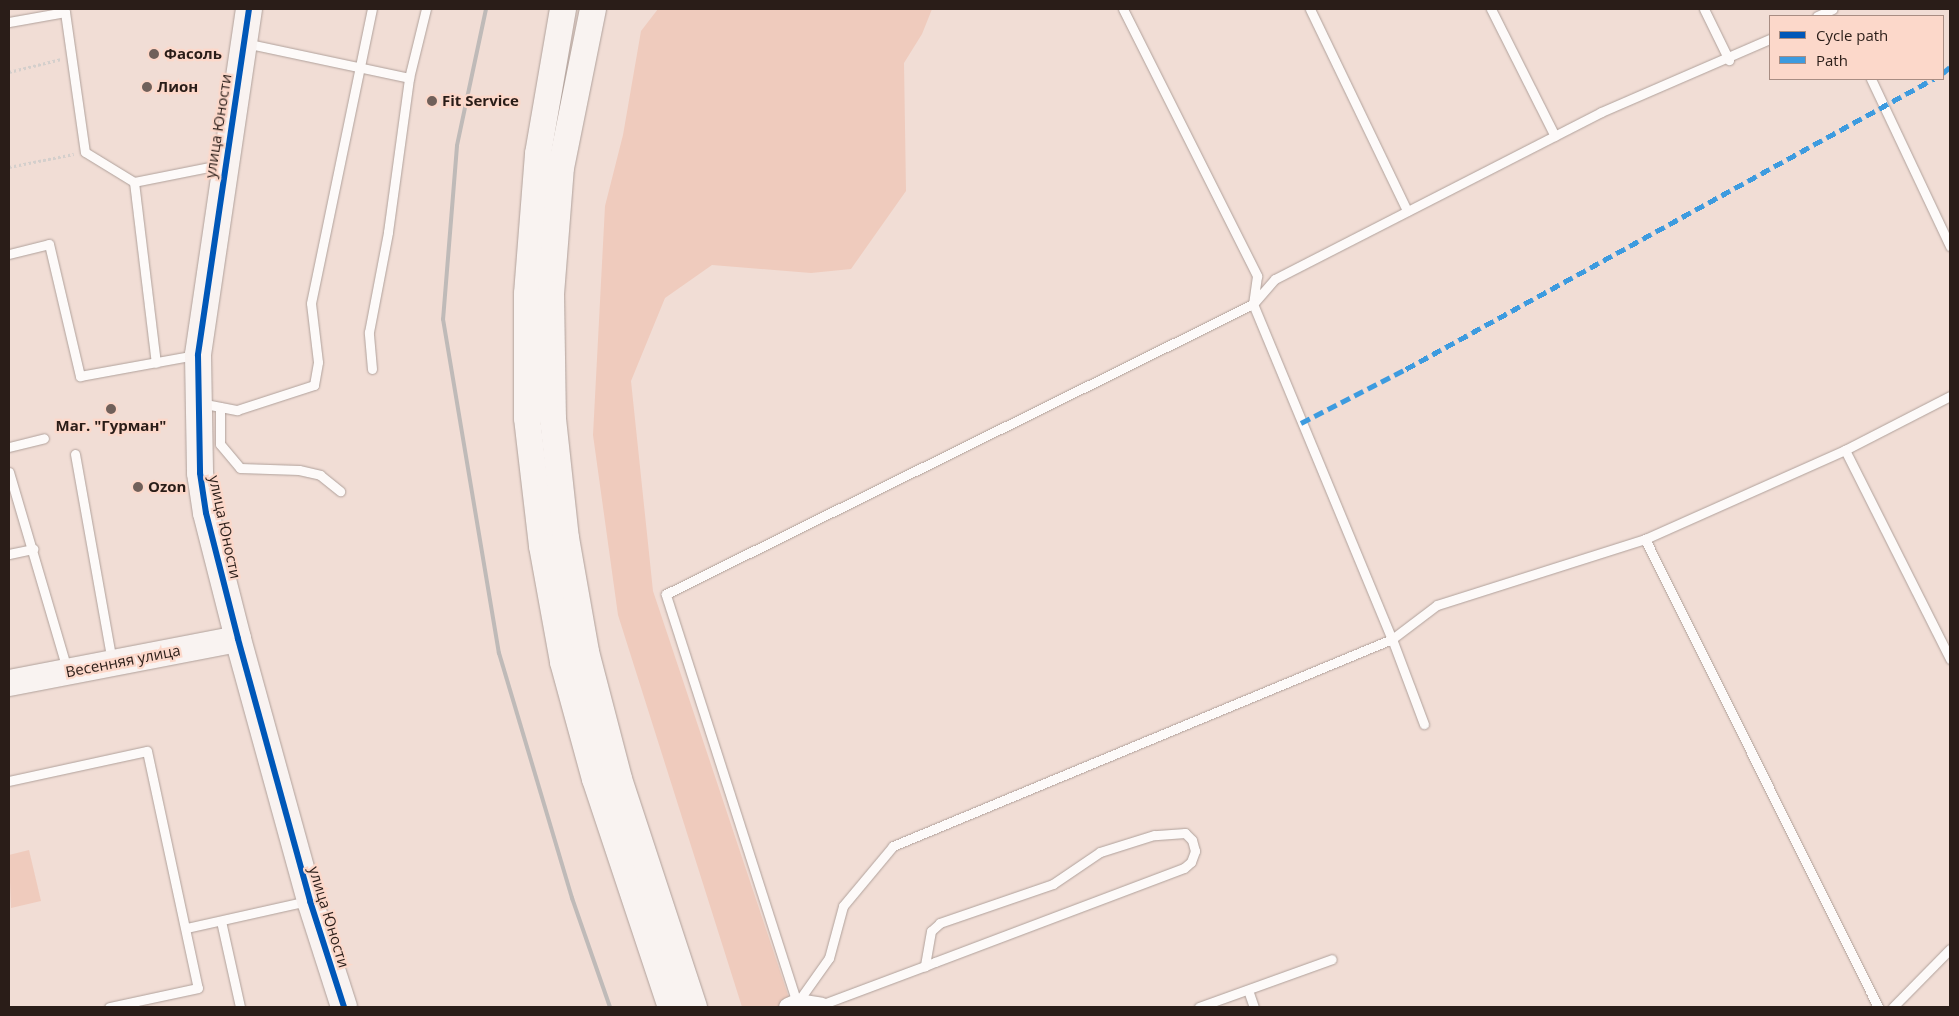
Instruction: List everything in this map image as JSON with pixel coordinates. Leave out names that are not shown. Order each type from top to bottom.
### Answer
[{"type":"main road","name":"улица Юности","points":[[249,9],[224,164],[198,355],[209,405],[200,473],[206,513],[238,639],[310,901],[344,1007]]},
{"type":"main road","points":[[563,9],[538,154],[527,294],[527,418],[542,546],[563,662],[595,779],[671,1007]]},
{"type":"main road","points":[[593,9],[561,167],[550,294],[553,419],[566,538],[586,652],[619,779],[694,1007]]},
{"type":"main road","points":[[581,63],[601,9]]},
{"type":"main road","name":"Весенняя улица","points":[[9,683],[238,639]]},
{"type":"street","points":[[792,1005],[819,1007]]},
{"type":"lane","points":[[340,491],[320,475],[299,470],[240,468],[220,444],[209,405],[237,410],[314,385],[318,362],[311,303],[372,9]]},
{"type":"lane","points":[[372,369],[369,332],[388,232],[409,78],[426,9]]},
{"type":"lane","points":[[1123,9],[1257,276],[1253,304],[1392,639],[1424,724]]},
{"type":"lane","points":[[1310,9],[1407,211]]},
{"type":"lane","points":[[1491,9],[1555,136]]},
{"type":"lane","points":[[1704,9],[1729,60]]},
{"type":"lane","points":[[1819,15],[1834,9]]},
{"type":"lane","points":[[9,22],[64,12],[69,58],[85,152],[134,182],[224,164]]},
{"type":"lane","points":[[792,1005],[666,594],[1253,304],[1274,279],[1601,112],[1729,60],[1769,40]]},
{"type":"lane","points":[[244,43],[409,78]]},
{"type":"lane","points":[[1871,80],[1950,246]]},
{"type":"lane","points":[[134,182],[156,363]]},
{"type":"lane","points":[[9,254],[49,244],[80,376],[198,355]]},
{"type":"lane","points":[[792,1005],[829,958],[843,906],[893,846],[1392,639],[1436,605],[1645,539],[1845,450],[1950,396]]},
{"type":"lane","points":[[9,447],[44,438]]},
{"type":"lane","points":[[1845,450],[1950,659]]},
{"type":"lane","points":[[75,454],[112,663]]},
{"type":"lane","points":[[9,472],[68,672]]},
{"type":"lane","points":[[1645,539],[1878,1007]]},
{"type":"lane","points":[[9,554],[33,549]]},
{"type":"lane","points":[[9,780],[148,751],[187,928],[198,988],[108,1007]]},
{"type":"lane","points":[[819,1007],[1184,868],[1191,862],[1195,851],[1192,840],[1185,833],[1168,833],[1100,852],[1053,884],[940,923],[931,931],[924,966]]},
{"type":"lane","points":[[187,928],[310,901]]},
{"type":"lane","points":[[221,921],[240,1007]]},
{"type":"lane","points":[[1892,1007],[1950,949]]},
{"type":"lane","points":[[1199,1007],[1332,959]]},
{"type":"lane","points":[[1248,990],[1254,1007]]},
{"type":"path","points":[[9,72],[69,58]]},
{"type":"path","points":[[9,168],[85,152]]},
{"type":"shaded area","points":[[658,9],[932,9],[922,34],[904,63],[906,191],[851,269],[811,273],[712,265],[665,298],[631,381],[653,591],[792,1007],[742,1007],[618,615],[593,435],[605,206],[623,135],[641,31]]},
{"type":"shaded area","points":[[29,850],[41,901],[11,908],[9,855]]},
{"type":"railway","points":[[486,9],[457,146],[443,319],[499,653],[572,898],[610,1007]]},
{"type":"marked path","points":[[1944,72],[1950,67]]},
{"type":"marked path","points":[[1301,423],[1406,369],[1931,80]]},
{"type":"cycle path","points":[[249,9],[198,355],[200,473],[206,513],[238,639],[310,901],[344,1007]]},
{"type":"place","name":"Фасоль","points":[[154,54]]},
{"type":"place","name":"Лион","points":[[147,87]]},
{"type":"place","name":"Fit Service","points":[[432,101]]},
{"type":"place","name":"Маг. \"Гурман\"","points":[[111,409]]},
{"type":"place","name":"Ozon","points":[[138,487]]}]
